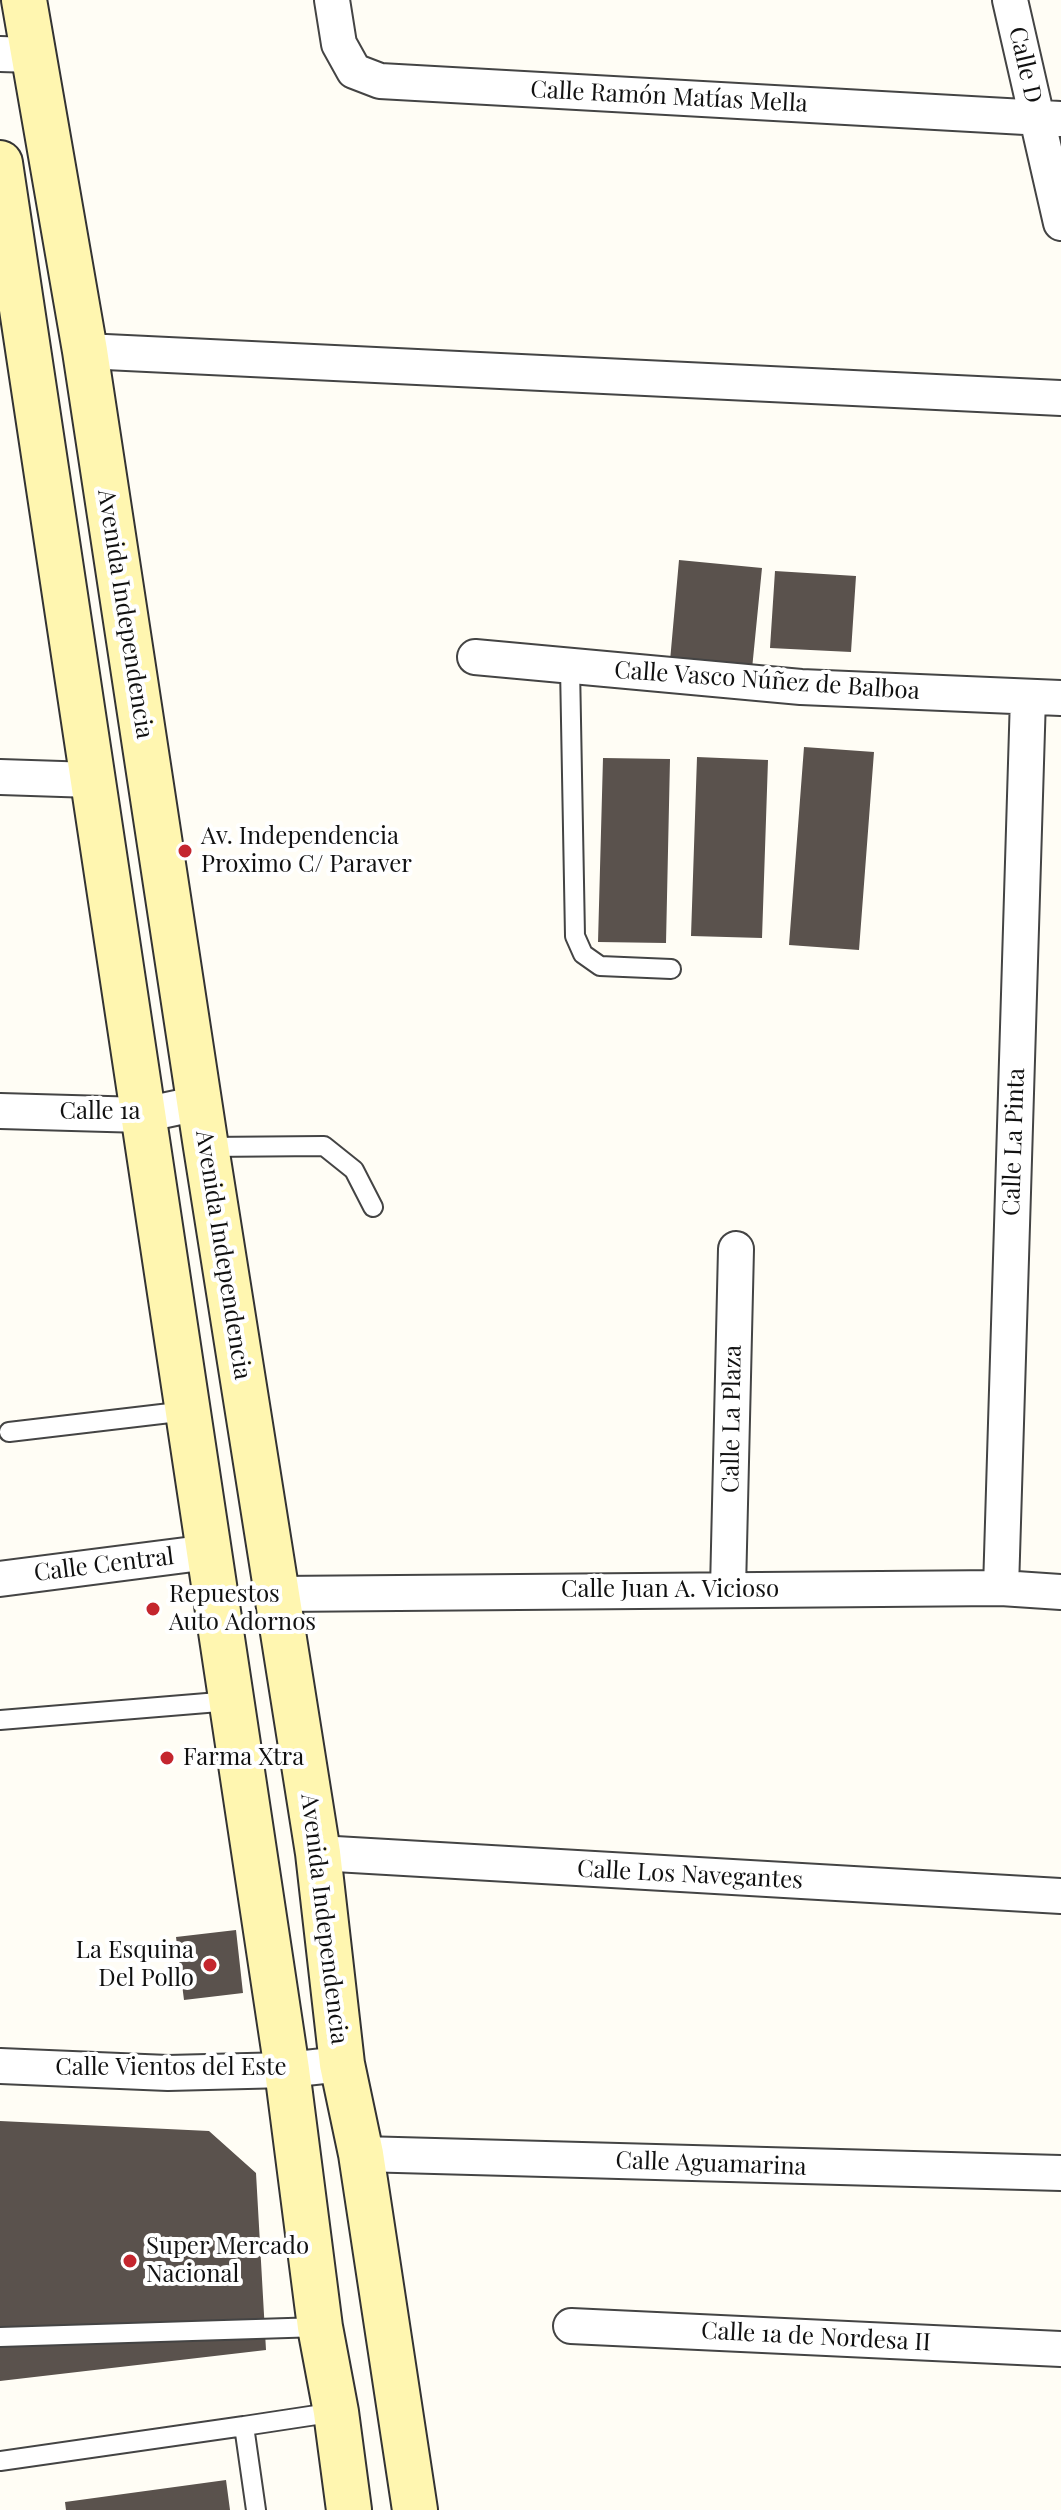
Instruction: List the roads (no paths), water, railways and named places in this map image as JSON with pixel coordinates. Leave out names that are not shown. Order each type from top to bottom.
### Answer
[{"type":"main road","name":"Avenida Independencia","points":[[24,0],[17,54],[85,351],[199,1103],[318,1853],[342,2064],[361,2154],[415,2510]]},
{"type":"main road","points":[[0,163],[287,2070],[320,2327],[336,2412],[349,2510]]},
{"type":"street","name":"Calle Ramón Matías Mella","points":[[332,0],[339,44],[354,71],[380,81],[1049,118]]},
{"type":"street","name":"Calle D","points":[[1010,0],[1049,118],[1061,223]]},
{"type":"street","points":[[85,351],[1061,398]]},
{"type":"street","name":"Calle Vasco Núñez de Balboa","points":[[475,657],[801,687],[1044,697]]},
{"type":"street","name":"Calle La Pinta","points":[[1001,1588],[1044,697]]},
{"type":"street","points":[[0,777],[92,780]]},
{"type":"street","name":"Calle 1a","points":[[0,1111],[143,1115],[199,1103]]},
{"type":"street","name":"Calle La Plaza","points":[[728,1589],[736,1249]]},
{"type":"street","name":"Calle Central","points":[[0,1579],[209,1552]]},
{"type":"street","name":"Calle Juan A. Vicioso","points":[[278,1594],[1001,1588],[1061,1592]]},
{"type":"street","name":"Calle Los Navegantes","points":[[318,1853],[1061,1896]]},
{"type":"street","name":"Calle Vientos del Este","points":[[0,2066],[168,2073],[287,2070],[342,2064]]},
{"type":"street","name":"Calle Aguamarina","points":[[361,2154],[1061,2173]]},
{"type":"street","name":"Calle 1a de Nordesa II","points":[[571,2326],[1061,2349]]},
{"type":"lane","points":[[570,667],[575,936],[583,954],[600,966],[671,969]]},
{"type":"lane","points":[[206,1147],[324,1146],[354,1170],[373,1207]]},
{"type":"lane","points":[[9,1432],[187,1411]]},
{"type":"lane","points":[[0,1720],[231,1701]]},
{"type":"lane","points":[[0,2337],[320,2327]]},
{"type":"lane","points":[[0,2461],[336,2412]]},
{"type":"lane","points":[[244,2426],[256,2510]]},
{"type":"place","name":"Av. Independencia Proximo C/ Paraver","points":[[185,851]]},
{"type":"place","name":"Repuestos Auto Adornos","points":[[153,1609]]},
{"type":"place","name":"Farma Xtra","points":[[167,1758]]},
{"type":"place","name":"La Esquina Del Pollo","points":[[210,1965]]},
{"type":"place","name":"Super Mercado Nacional","points":[[130,2261]]}]
